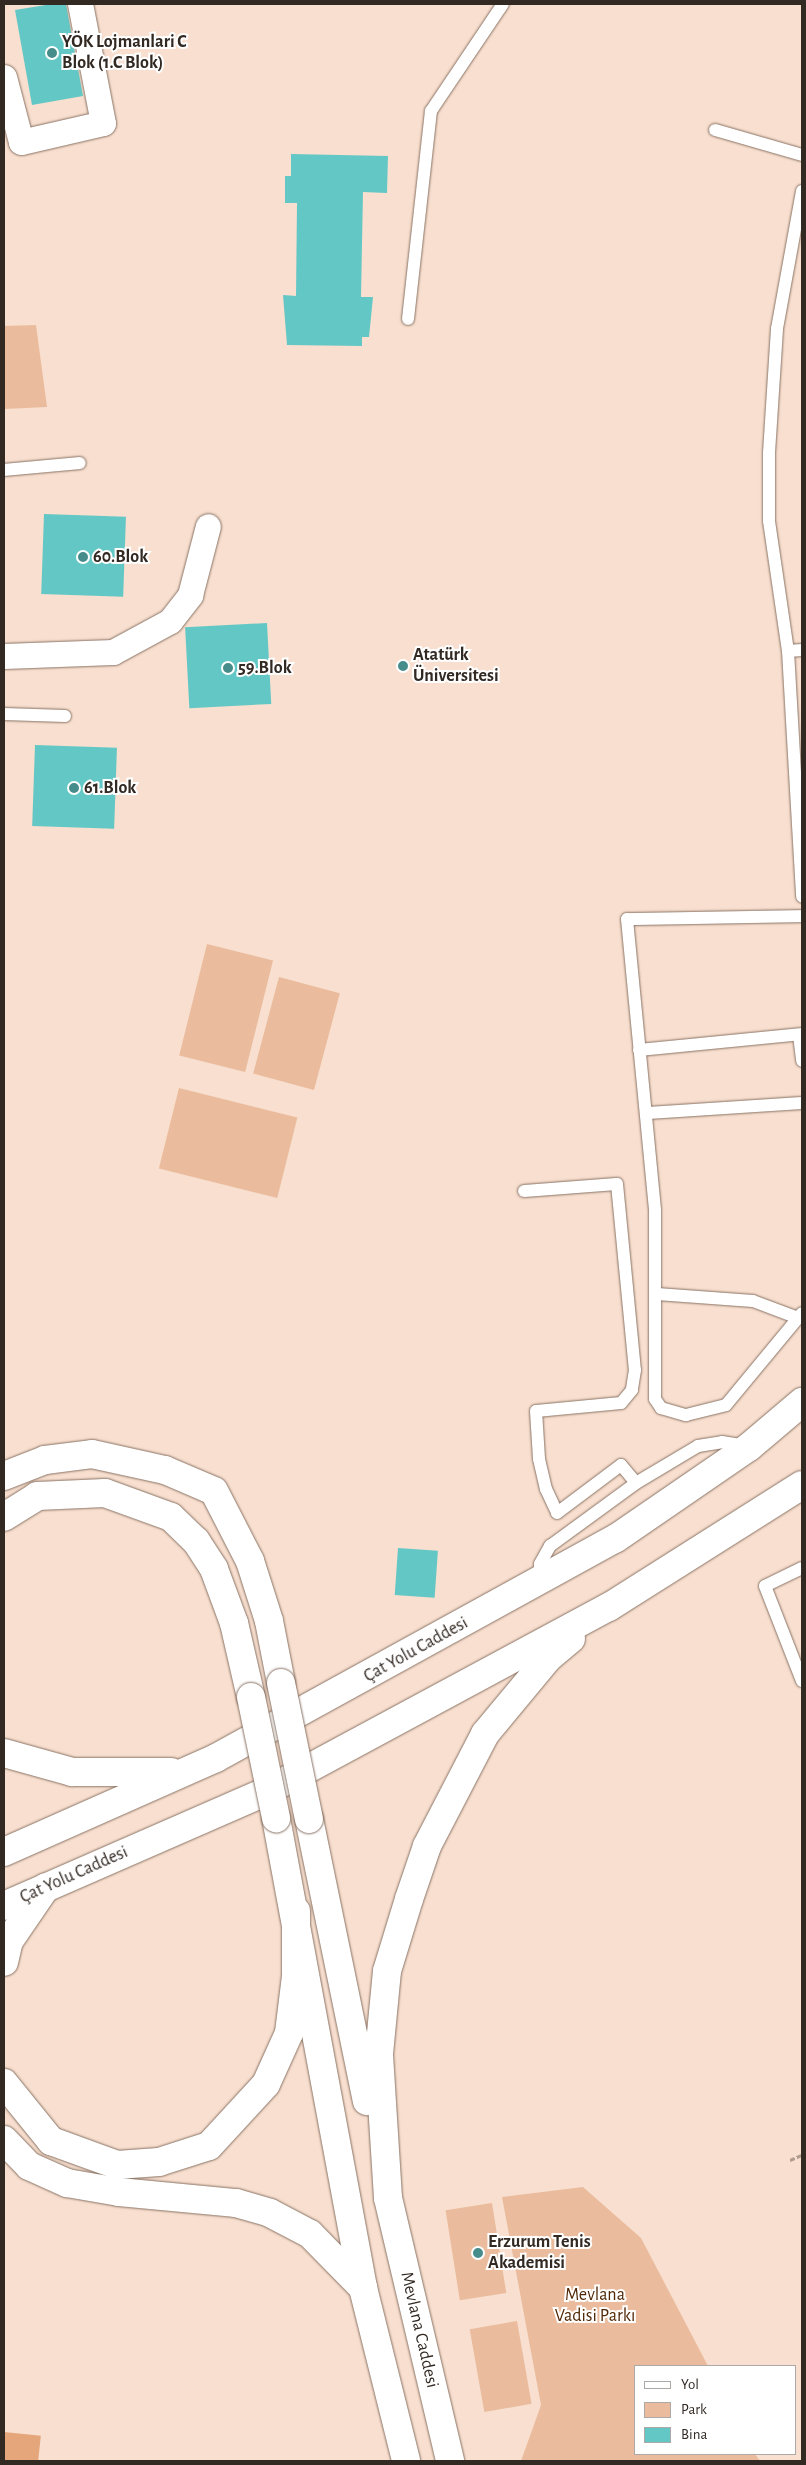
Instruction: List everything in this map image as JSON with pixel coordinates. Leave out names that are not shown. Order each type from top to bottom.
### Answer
[{"type":"main road","name":"Çat Yolu Caddesi","points":[[4,1852],[216,1758],[335,1695],[539,1582],[615,1539],[749,1447],[802,1402]]},
{"type":"main road","points":[[4,1476],[45,1460],[92,1454],[156,1467],[214,1491],[250,1561],[269,1621],[388,2198]]},
{"type":"main road","name":"Çat Yolu Caddesi","points":[[4,1906],[263,1793],[609,1606],[802,1485]]},
{"type":"main road","points":[[4,1517],[37,1496],[106,1493],[172,1517],[196,1541],[214,1569],[234,1623],[251,1697],[296,1911],[363,2288],[406,2461]]},
{"type":"main road","points":[[388,2198],[378,2054],[387,1971],[427,1846],[485,1734],[548,1658],[609,1606]]},
{"type":"main road","points":[[4,1753],[72,1772],[182,1772]]},
{"type":"main road","points":[[4,1962],[9,1941],[46,1887]]},
{"type":"main road","points":[[4,2083],[51,2141],[117,2165],[159,2162],[209,2146],[266,2084],[289,2033],[296,1976],[296,1911]]},
{"type":"main road","points":[[4,2140],[29,2166],[68,2182],[119,2192],[236,2203],[270,2213],[310,2234],[363,2288]]},
{"type":"main road","name":"Mevlana Caddesi","points":[[388,2198],[450,2461]]},
{"type":"street","points":[[4,77],[21,142],[103,123],[80,4]]},
{"type":"street","points":[[4,656],[113,652],[170,621],[190,595],[208,526]]},
{"type":"lane","points":[[408,319],[430,111],[503,4]]},
{"type":"lane","points":[[715,130],[802,155]]},
{"type":"lane","points":[[802,191],[777,329],[769,454],[769,521],[788,651],[802,897]]},
{"type":"lane","points":[[4,470],[80,463]]},
{"type":"lane","points":[[788,651],[802,650]]},
{"type":"lane","points":[[4,714],[64,716]]},
{"type":"lane","points":[[657,1294],[753,1301],[800,1315],[726,1405],[700,1414],[673,1413],[660,1408],[655,1399],[657,1294],[648,1113],[639,1050],[627,920],[802,916]]},
{"type":"lane","points":[[639,1050],[800,1034],[802,1061]]},
{"type":"lane","points":[[648,1113],[802,1103]]},
{"type":"lane","points":[[524,1191],[617,1184],[635,1370],[632,1390],[621,1403],[536,1412],[542,1474],[557,1513],[621,1465],[636,1483]]},
{"type":"lane","points":[[539,1582],[540,1564],[550,1546],[636,1483],[698,1446],[722,1442],[749,1447]]},
{"type":"lane","points":[[802,1568],[765,1586],[802,1681]]},
{"type":"path","points":[[790,2160],[802,2155]]},
{"type":"green space","points":[[36,325],[47,407],[4,409],[4,326]]},
{"type":"green space","points":[[207,944],[273,960],[245,1072],[179,1056]]},
{"type":"green space","points":[[279,977],[340,993],[314,1090],[253,1074]]},
{"type":"green space","points":[[179,1088],[297,1118],[277,1198],[159,1169]]},
{"type":"green space","name":"Mevlana Vadisi Parkı","points":[[583,2187],[641,2238],[707,2365],[634,2365],[634,2455],[756,2455],[760,2461],[521,2461],[541,2405],[502,2197]]},
{"type":"green space","name":"Erzurum Tenis Akademisi","points":[[492,2203],[506,2293],[460,2300],[446,2210]]},
{"type":"green space","name":"Erzurum Tenis Akademisi","points":[[517,2321],[532,2404],[484,2412],[470,2329]]},
{"type":"shaded area","points":[[4,2432],[41,2436],[38,2461],[4,2461]]},
{"type":"building","name":"YÖK Lojmanlari C Blok (1.C Blok)","points":[[52,4],[66,4],[83,96],[32,105],[15,10]]},
{"type":"building","points":[[291,154],[388,156],[387,193],[363,192],[361,297],[373,297],[369,337],[362,337],[362,346],[287,345],[283,295],[296,296],[297,203],[285,203],[285,176],[291,176]]},
{"type":"building","name":"60.Blok","points":[[44,514],[126,517],[123,597],[41,594]]},
{"type":"building","name":"59.Blok","points":[[267,623],[271,704],[189,708],[185,627]]},
{"type":"building","name":"61.Blok","points":[[35,745],[117,748],[114,829],[32,826]]},
{"type":"building","points":[[398,1548],[438,1551],[435,1598],[395,1595]]},
{"type":"place","name":"YÖK Lojmanlari C Blok (1.C Blok)","points":[[52,53]]},
{"type":"place","name":"60.Blok","points":[[83,557]]},
{"type":"place","name":"Atatürk Üniversitesi","points":[[403,666]]},
{"type":"place","name":"59.Blok","points":[[228,668]]},
{"type":"place","name":"61.Blok","points":[[74,788]]},
{"type":"place","name":"Erzurum Tenis Akademisi","points":[[478,2253]]}]
